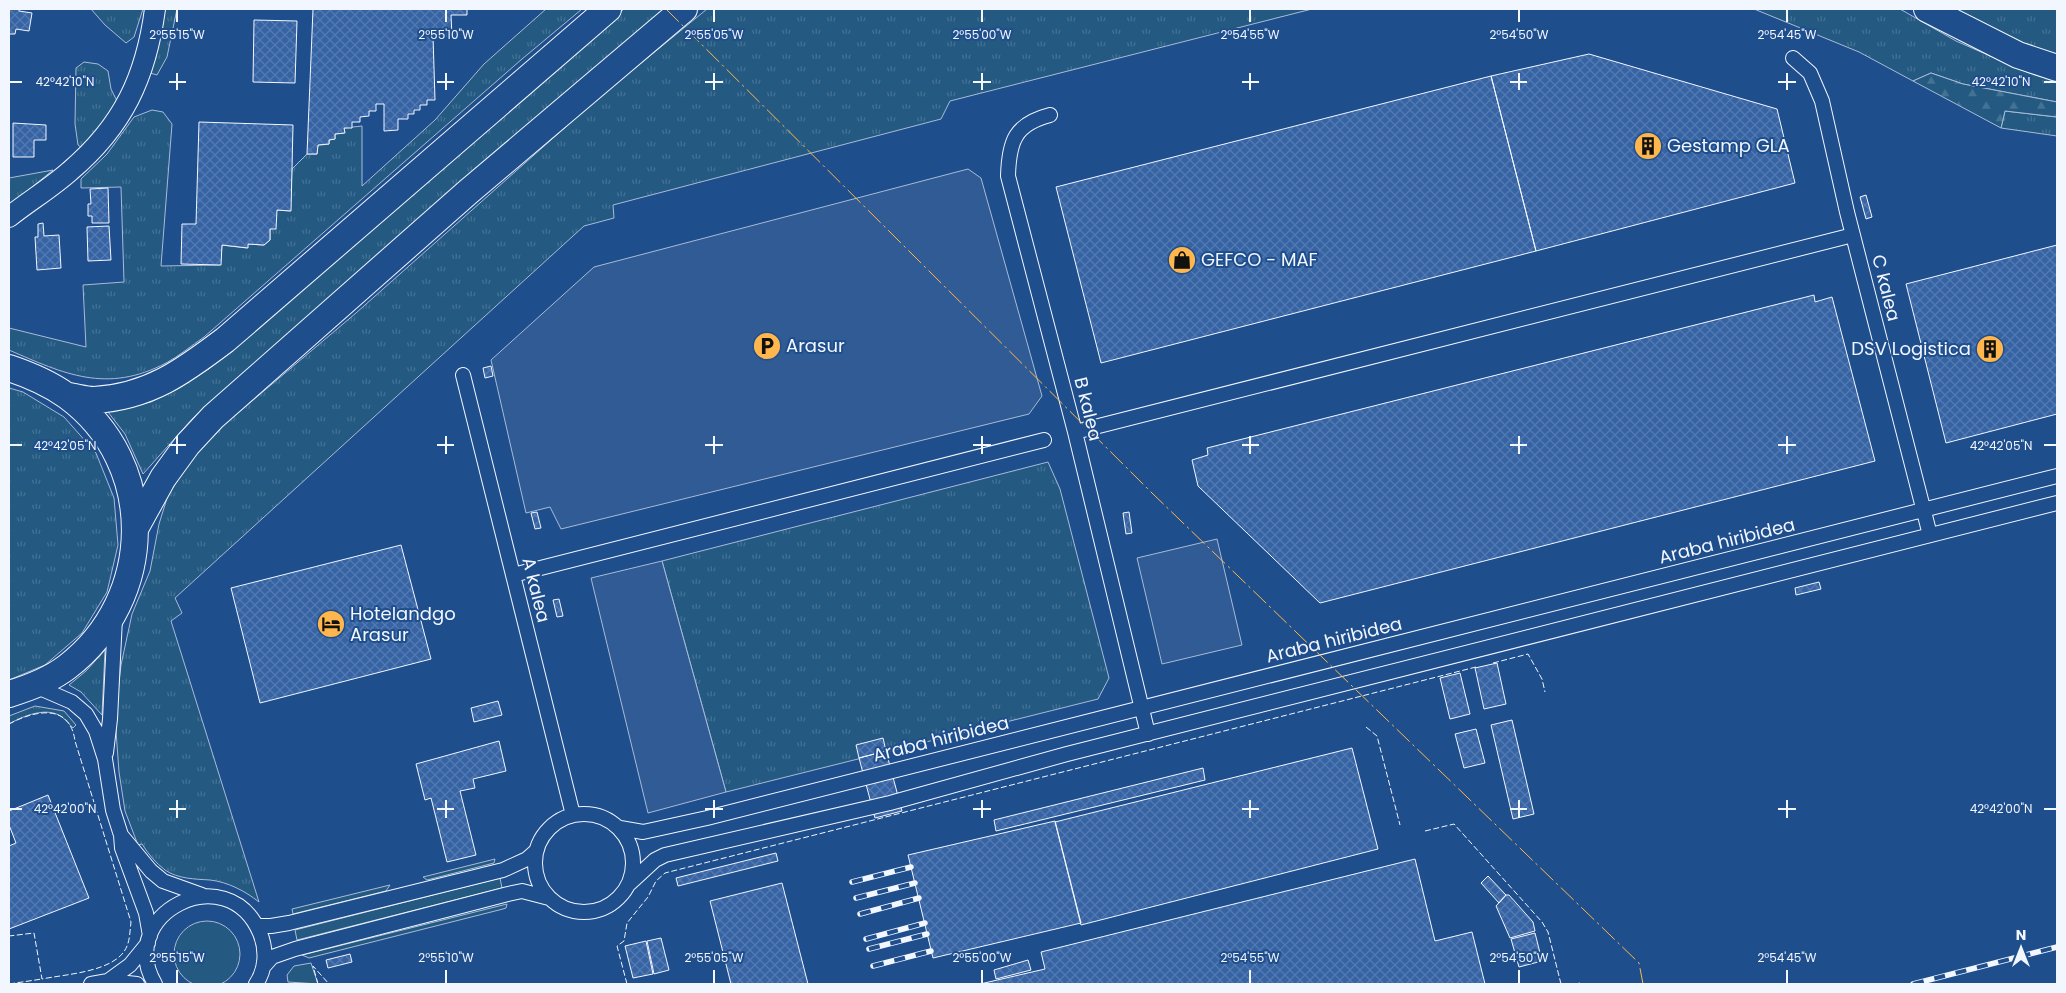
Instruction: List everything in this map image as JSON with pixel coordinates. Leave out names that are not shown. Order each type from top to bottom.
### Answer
[{"type":"highway","points":[[68,396],[94,400],[124,395],[147,389],[192,365],[225,340],[608,9]]},
{"type":"highway","points":[[136,527],[163,478],[187,445],[213,417],[468,192],[684,9]]},
{"type":"highway","points":[[1927,9],[2018,55],[2057,68]]},
{"type":"highway","points":[[9,368],[48,384],[68,396],[90,417],[109,441],[123,468],[132,497],[136,527],[134,557],[127,586],[115,613],[94,643],[67,668],[35,686],[9,694]]},
{"type":"street","points":[[9,217],[70,171],[92,151],[119,118],[140,76],[155,9]]},
{"type":"street","name":"C kalea","points":[[1793,58],[1810,73],[1822,101],[1853,235],[1930,535]]},
{"type":"street","name":"B kalea","points":[[1050,115],[1033,119],[1025,124],[1015,138],[1009,155],[1008,176],[1076,432],[1148,734]]},
{"type":"street","points":[[1076,432],[1853,235]]},
{"type":"street","name":"A kalea","points":[[463,375],[573,815]]},
{"type":"street","points":[[513,575],[1044,440]]},
{"type":"street","name":"Araba hiribidea","points":[[620,828],[644,832],[659,830],[2057,476]]},
{"type":"street","points":[[630,883],[655,860],[665,855],[890,802],[1067,754],[2057,503]]},
{"type":"street","points":[[105,759],[110,719],[115,613]]},
{"type":"street","points":[[35,686],[72,702],[86,714],[96,731],[105,759],[113,810],[121,834],[122,848],[146,913],[149,940],[147,960],[151,977],[155,984]]},
{"type":"street","points":[[590,814],[606,818],[620,828],[629,840],[634,854],[634,869],[630,883],[623,895],[613,904],[599,910],[584,913],[571,911],[559,906],[549,898],[539,884],[535,868],[536,851],[541,838],[549,827],[560,819],[573,815],[590,814]]},
{"type":"street","points":[[121,834],[151,871],[163,881],[206,896],[221,898],[235,904],[248,913],[257,926],[264,945],[261,978]]},
{"type":"street","points":[[257,926],[289,923],[503,870],[527,859],[536,851]]},
{"type":"street","points":[[261,978],[272,957],[296,949],[522,891],[549,898]]},
{"type":"street","points":[[108,981],[130,965],[149,940],[158,920],[171,907],[187,899],[206,896]]},
{"type":"street","points":[[91,984],[108,981],[137,984]]},
{"type":"green space","points":[[91,9],[143,9],[134,37],[126,43],[105,25]]},
{"type":"green space","points":[[164,9],[177,9],[167,57],[157,75],[150,73],[160,35]]},
{"type":"green space","points":[[546,9],[582,9],[522,59],[204,337],[176,357],[145,372],[105,379],[67,373],[9,350],[9,328],[86,347],[83,285],[124,282],[121,187],[81,188],[81,179],[107,154],[134,117],[152,110],[163,112],[172,124],[161,266],[220,265],[222,245],[247,248],[248,244],[264,245],[270,240],[270,229],[277,210],[290,211],[292,169],[307,154],[317,154],[318,145],[329,144],[329,140],[335,139],[335,134],[344,133],[344,128],[362,126],[362,186],[435,120],[484,64]]},
{"type":"green space","points":[[624,9],[666,9],[556,100],[193,418],[143,474],[125,434],[108,412],[151,402],[181,387],[210,368],[442,164]]},
{"type":"green space","points":[[707,9],[1312,9],[950,101],[941,119],[613,205],[614,218],[584,226],[175,598],[182,613],[171,621],[259,902],[230,885],[210,880],[181,877],[165,870],[152,858],[142,844],[138,845],[125,811],[119,772],[115,717],[121,665],[132,614],[150,571],[159,524],[168,495],[193,457],[226,423],[356,313],[596,100]]},
{"type":"green space","points":[[1754,9],[1900,9],[1956,41],[2029,73],[2057,81],[2057,102],[1963,84],[1931,73],[1913,81],[1859,52]]},
{"type":"green space","points":[[1953,9],[2057,9],[2057,57],[2007,39]]},
{"type":"green space","points":[[84,62],[98,64],[108,71],[111,89],[117,101],[104,124],[82,148],[78,145],[75,124],[76,68]]},
{"type":"green space","points":[[1931,73],[1963,84],[2057,102],[2057,117],[2005,111],[2001,128],[1913,81]]},
{"type":"green space","points":[[2005,111],[2057,117],[2057,136],[2001,128]]},
{"type":"green space","points":[[53,170],[9,206],[9,178]]},
{"type":"green space","points":[[9,388],[23,392],[64,417],[96,453],[114,498],[118,545],[107,592],[82,633],[45,665],[9,680]]},
{"type":"green space","points":[[1048,462],[1060,489],[1109,678],[1098,699],[726,792],[662,561]]},
{"type":"green space","points":[[105,650],[102,715],[81,692],[69,685],[86,671]]},
{"type":"green space","points":[[35,706],[64,711],[76,725],[73,728],[62,717],[49,712],[28,715],[9,724],[9,716]]},
{"type":"green space","points":[[495,859],[494,863],[427,880],[423,877]]},
{"type":"green space","points":[[500,878],[502,888],[297,940],[295,930]]},
{"type":"green space","points":[[390,885],[386,891],[293,914],[292,909]]},
{"type":"green space","points":[[507,904],[506,908],[503,909],[309,958],[302,955]]},
{"type":"green space","points":[[207,921],[219,924],[230,931],[237,942],[240,954],[237,966],[230,977],[219,984],[207,987],[195,984],[184,977],[177,966],[174,954],[177,942],[184,931],[195,924]]},
{"type":"green space","points":[[311,963],[318,984],[288,982],[287,975],[294,966]]},
{"type":"shaded area","name":"Arasur","points":[[968,169],[981,178],[1042,396],[1029,414],[561,529],[550,507],[526,513],[491,360],[594,267]]},
{"type":"shaded area","points":[[1217,539],[1242,645],[1162,664],[1137,558]]},
{"type":"shaded area","points":[[662,561],[726,792],[648,813],[591,578]]},
{"type":"building","points":[[9,9],[19,9],[19,11],[32,13],[29,31],[16,29],[15,34],[9,34]]},
{"type":"building","points":[[313,9],[467,9],[467,15],[451,15],[452,36],[433,36],[435,100],[427,100],[427,105],[420,105],[420,110],[414,110],[414,114],[408,114],[408,119],[398,119],[398,130],[384,131],[384,104],[376,104],[376,111],[369,111],[369,116],[360,117],[360,122],[352,122],[352,128],[344,128],[345,133],[335,134],[335,139],[329,140],[329,144],[318,145],[317,154],[307,154]]},
{"type":"building","points":[[254,20],[297,21],[295,83],[253,82]]},
{"type":"building","name":"Gestamp GLA","points":[[1589,54],[1777,109],[1795,183],[1536,251],[1491,76]]},
{"type":"building","points":[[1491,76],[1536,251],[1101,363],[1056,187]]},
{"type":"building","points":[[199,122],[293,125],[291,211],[277,210],[276,229],[270,229],[270,240],[264,245],[248,244],[248,248],[222,245],[221,265],[181,264],[182,224],[196,224]]},
{"type":"building","points":[[13,123],[46,125],[46,140],[34,140],[34,157],[13,157]]},
{"type":"building","points":[[108,188],[109,223],[92,223],[92,216],[88,216],[88,204],[91,204],[90,189]]},
{"type":"building","points":[[1866,195],[1872,217],[1866,219],[1860,197]]},
{"type":"building","points":[[43,223],[44,236],[59,235],[61,268],[37,270],[35,237],[38,237],[38,224]]},
{"type":"building","points":[[109,226],[111,260],[88,261],[87,227]]},
{"type":"building","name":"DSV Logistica","points":[[2057,245],[2057,414],[1946,443],[1906,284]]},
{"type":"building","points":[[1814,295],[1815,302],[1832,297],[1875,461],[1320,603],[1198,486],[1192,460],[1208,455],[1207,448]]},
{"type":"building","points":[[491,366],[493,376],[485,378],[483,368]]},
{"type":"building","points":[[537,512],[541,528],[535,529],[531,513]]},
{"type":"building","points":[[1129,512],[1132,533],[1126,534],[1123,513]]},
{"type":"building","name":"Hotelandgo Arasur","points":[[401,545],[431,659],[260,703],[231,588]]},
{"type":"building","points":[[1819,582],[1821,589],[1796,595],[1795,588]]},
{"type":"building","points":[[559,599],[563,616],[557,617],[553,600]]},
{"type":"building","points":[[1497,663],[1506,704],[1484,709],[1475,668]]},
{"type":"building","points":[[1460,673],[1470,714],[1450,719],[1440,678]]},
{"type":"building","points":[[498,701],[502,715],[474,722],[471,708]]},
{"type":"building","points":[[1512,720],[1534,814],[1513,819],[1491,725]]},
{"type":"building","points":[[1476,729],[1485,763],[1464,768],[1455,734]]},
{"type":"building","points":[[883,738],[886,751],[859,758],[856,745]]},
{"type":"building","points":[[499,741],[506,771],[473,779],[475,788],[460,791],[476,855],[447,862],[431,798],[425,800],[416,764]]},
{"type":"building","points":[[1352,748],[1378,849],[1081,925],[1055,822]]},
{"type":"building","points":[[886,751],[902,811],[875,818],[859,758]]},
{"type":"building","points":[[1203,768],[1205,780],[996,831],[994,820]]},
{"type":"building","points":[[48,795],[89,898],[9,929],[9,846],[16,843],[9,825],[9,811]]},
{"type":"building","points":[[1055,821],[1081,923],[933,958],[908,855]]},
{"type":"building","points":[[776,853],[778,861],[678,886],[676,878]]},
{"type":"building","points":[[1415,859],[1435,941],[1472,932],[1485,984],[980,984],[1045,969],[1041,952]]},
{"type":"building","points":[[1488,876],[1506,895],[1499,903],[1481,883]]},
{"type":"building","points":[[782,883],[808,984],[731,984],[710,901]]},
{"type":"building","points":[[1506,895],[1509,895],[1533,922],[1535,931],[1510,938],[1496,906]]},
{"type":"building","points":[[1535,933],[1542,961],[1519,967],[1511,939]]},
{"type":"building","points":[[661,938],[669,970],[654,974],[647,941]]},
{"type":"building","points":[[646,941],[653,974],[633,978],[625,946]]},
{"type":"building","points":[[350,954],[352,962],[328,968],[326,960]]},
{"type":"building","points":[[1028,960],[1031,970],[996,979],[994,970]]},
{"type":"railway","points":[[852,882],[911,867]]},
{"type":"railway","points":[[856,898],[915,883]]},
{"type":"railway","points":[[860,914],[919,898]]},
{"type":"railway","points":[[866,939],[925,923]]},
{"type":"railway","points":[[869,949],[927,934]]},
{"type":"railway","points":[[1913,984],[2057,947]]},
{"type":"railway","points":[[873,966],[931,951]]},
{"type":"fence","points":[[1493,663],[1528,654],[1542,679],[1545,692]]},
{"type":"fence","points":[[627,984],[617,946],[624,941],[627,923],[648,897],[656,881],[665,873],[1476,667]]},
{"type":"fence","points":[[9,724],[30,715],[50,713],[59,715],[66,720],[72,729],[131,922],[127,946],[121,955],[113,961],[102,967],[42,979],[34,933],[9,936]]},
{"type":"fence","points":[[1366,727],[1377,736],[1400,825]]},
{"type":"fence","points":[[1425,831],[1454,824],[1542,922],[1548,932],[1561,984]]},
{"type":"fence","points":[[318,984],[313,966],[329,984]]},
{"type":"fence","points":[[9,984],[42,979]]},
{"type":"fence","points":[[1576,984],[1580,983]]},
{"type":"power","points":[[666,9],[1152,493],[1639,963],[1643,984]]},
{"type":"place","name":"Gestamp GLA","points":[[1648,146]]},
{"type":"place","name":"GEFCO - MAF","points":[[1182,260]]},
{"type":"place","name":"Arasur","points":[[767,346]]},
{"type":"place","name":"DSV Logistica","points":[[1990,349]]},
{"type":"place","name":"Hotelandgo Arasur","points":[[331,624]]}]
